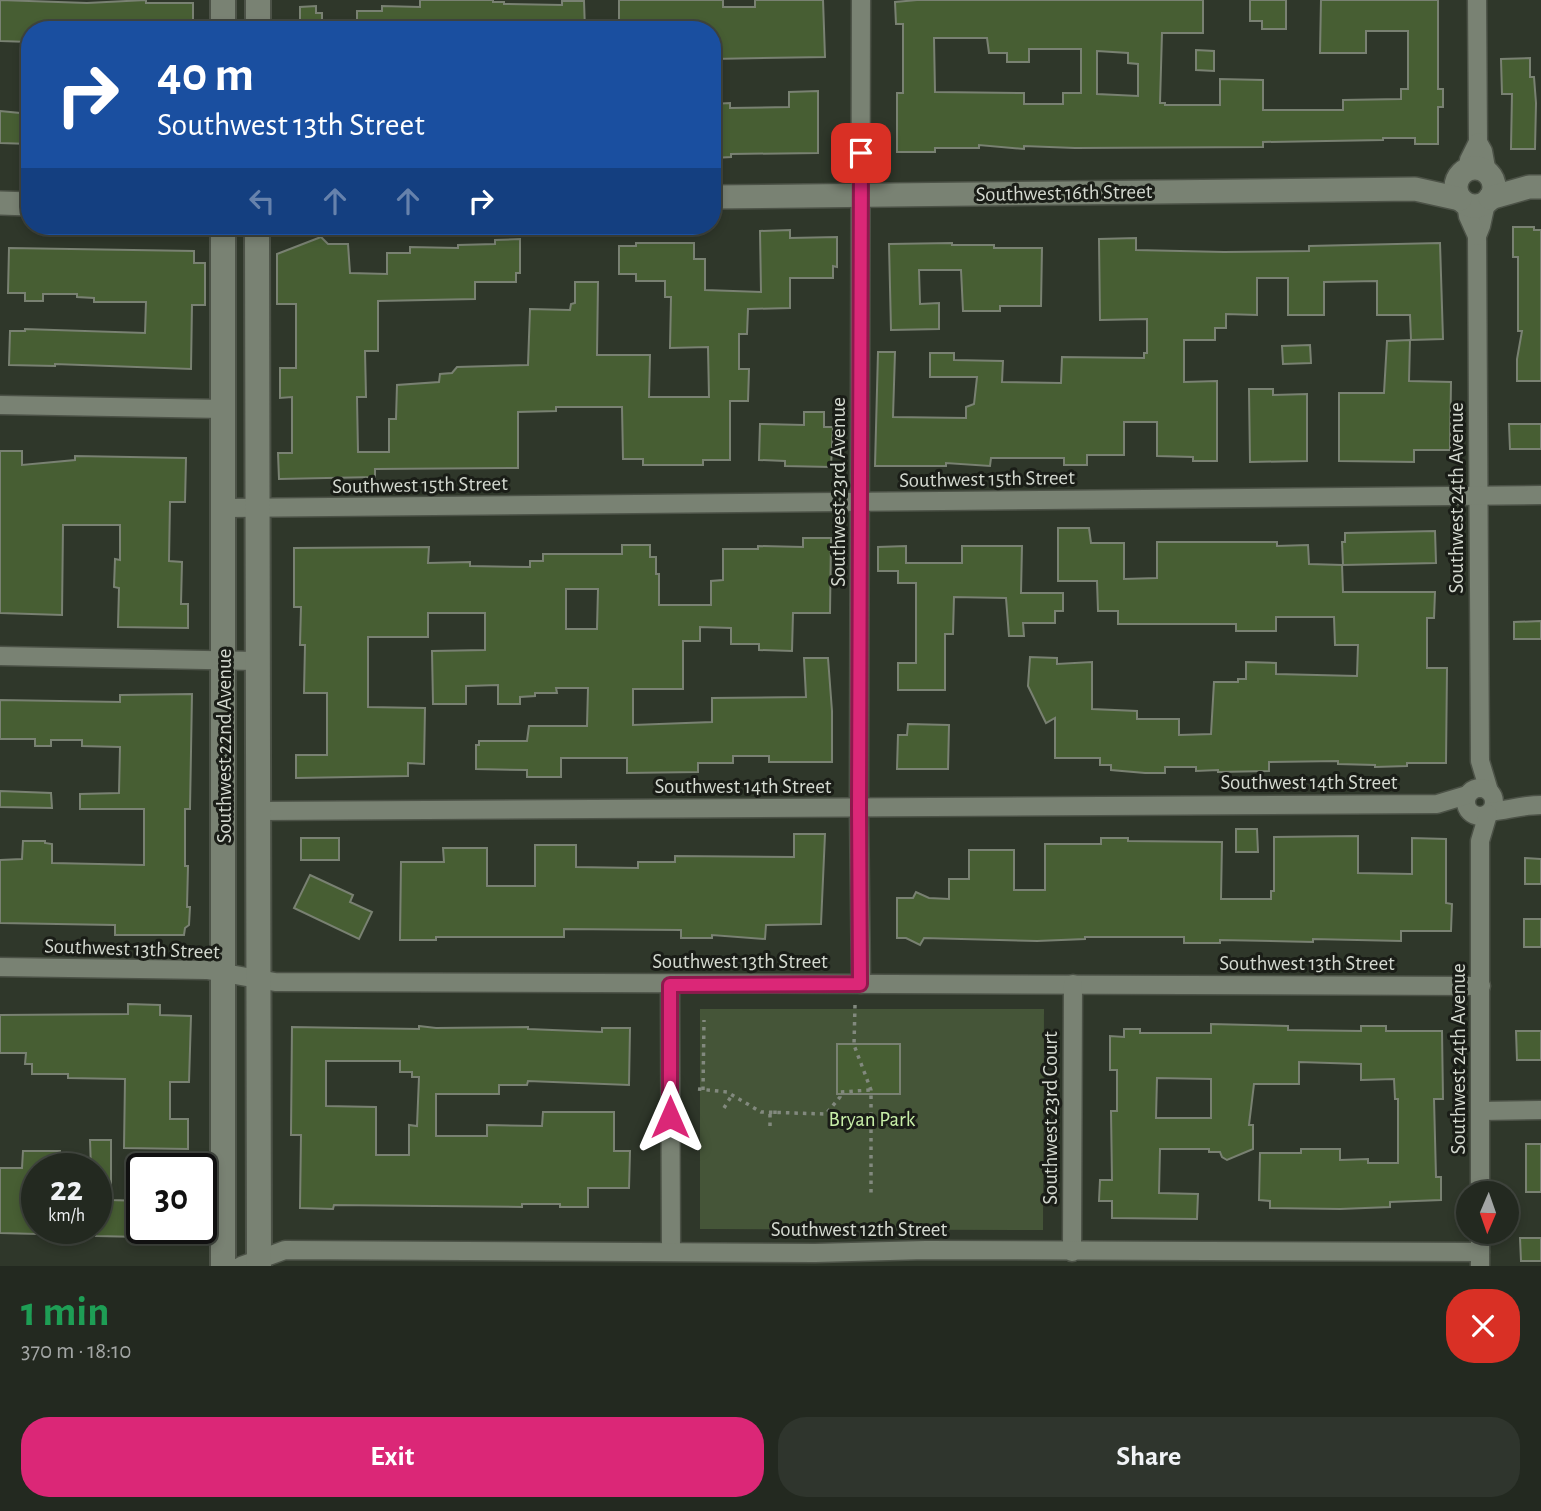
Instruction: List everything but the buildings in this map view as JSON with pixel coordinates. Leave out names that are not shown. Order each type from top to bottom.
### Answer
[{"type":"main road","points":[[223,0],[223,21]]},
{"type":"main road","points":[[258,0],[258,21]]},
{"type":"main road","name":"Southwest 22nd Avenue","points":[[223,235],[223,1266]]},
{"type":"main road","name":"Southwest 22nd Avenue","points":[[253,1264],[258,980],[257,235]]},
{"type":"street","name":"Southwest 23rd Avenue","points":[[860,984],[861,0]]},
{"type":"street","name":"Southwest 24th Avenue","points":[[1477,0],[1478,142],[1483,151],[1468,216],[1477,236],[1480,761],[1471,780],[1479,803],[1475,833],[1480,841],[1480,1181]]},
{"type":"street","name":"Southwest 16th Street","points":[[721,197],[1535,187]]},
{"type":"street","points":[[0,204],[21,204]]},
{"type":"street","points":[[0,405],[224,409]]},
{"type":"street","name":"Southwest 15th Street","points":[[224,508],[1541,495]]},
{"type":"street","points":[[0,656],[258,661]]},
{"type":"street","name":"Southwest 14th Street","points":[[258,811],[1479,803],[1541,805]]},
{"type":"street","name":"Southwest 13th Street","points":[[0,967],[197,970],[285,982],[1481,986]]},
{"type":"street","name":"Southwest 23rd Court","points":[[1072,1252],[1073,984]]},
{"type":"street","points":[[670,985],[671,1251]]},
{"type":"street","points":[[1480,1111],[1541,1110]]},
{"type":"street","name":"Southwest 12th Street","points":[[253,1264],[285,1250],[671,1251],[871,1259],[1072,1252],[1480,1259]]},
{"type":"path","points":[[855,1005],[854,1045],[871,1090],[871,1197]]},
{"type":"path","points":[[704,1020],[700,1089],[724,1091],[757,1111],[772,1114],[826,1114],[840,1097],[840,1092],[871,1090]]},
{"type":"path","points":[[724,1108],[732,1095]]},
{"type":"path","points":[[770,1128],[775,1105]]},
{"type":"green space","name":"Bryan Park","points":[[700,1009],[1044,1009],[1043,1230],[700,1229]]},
{"type":"route","points":[[670,1117],[670,985],[860,984],[861,153]]}]
